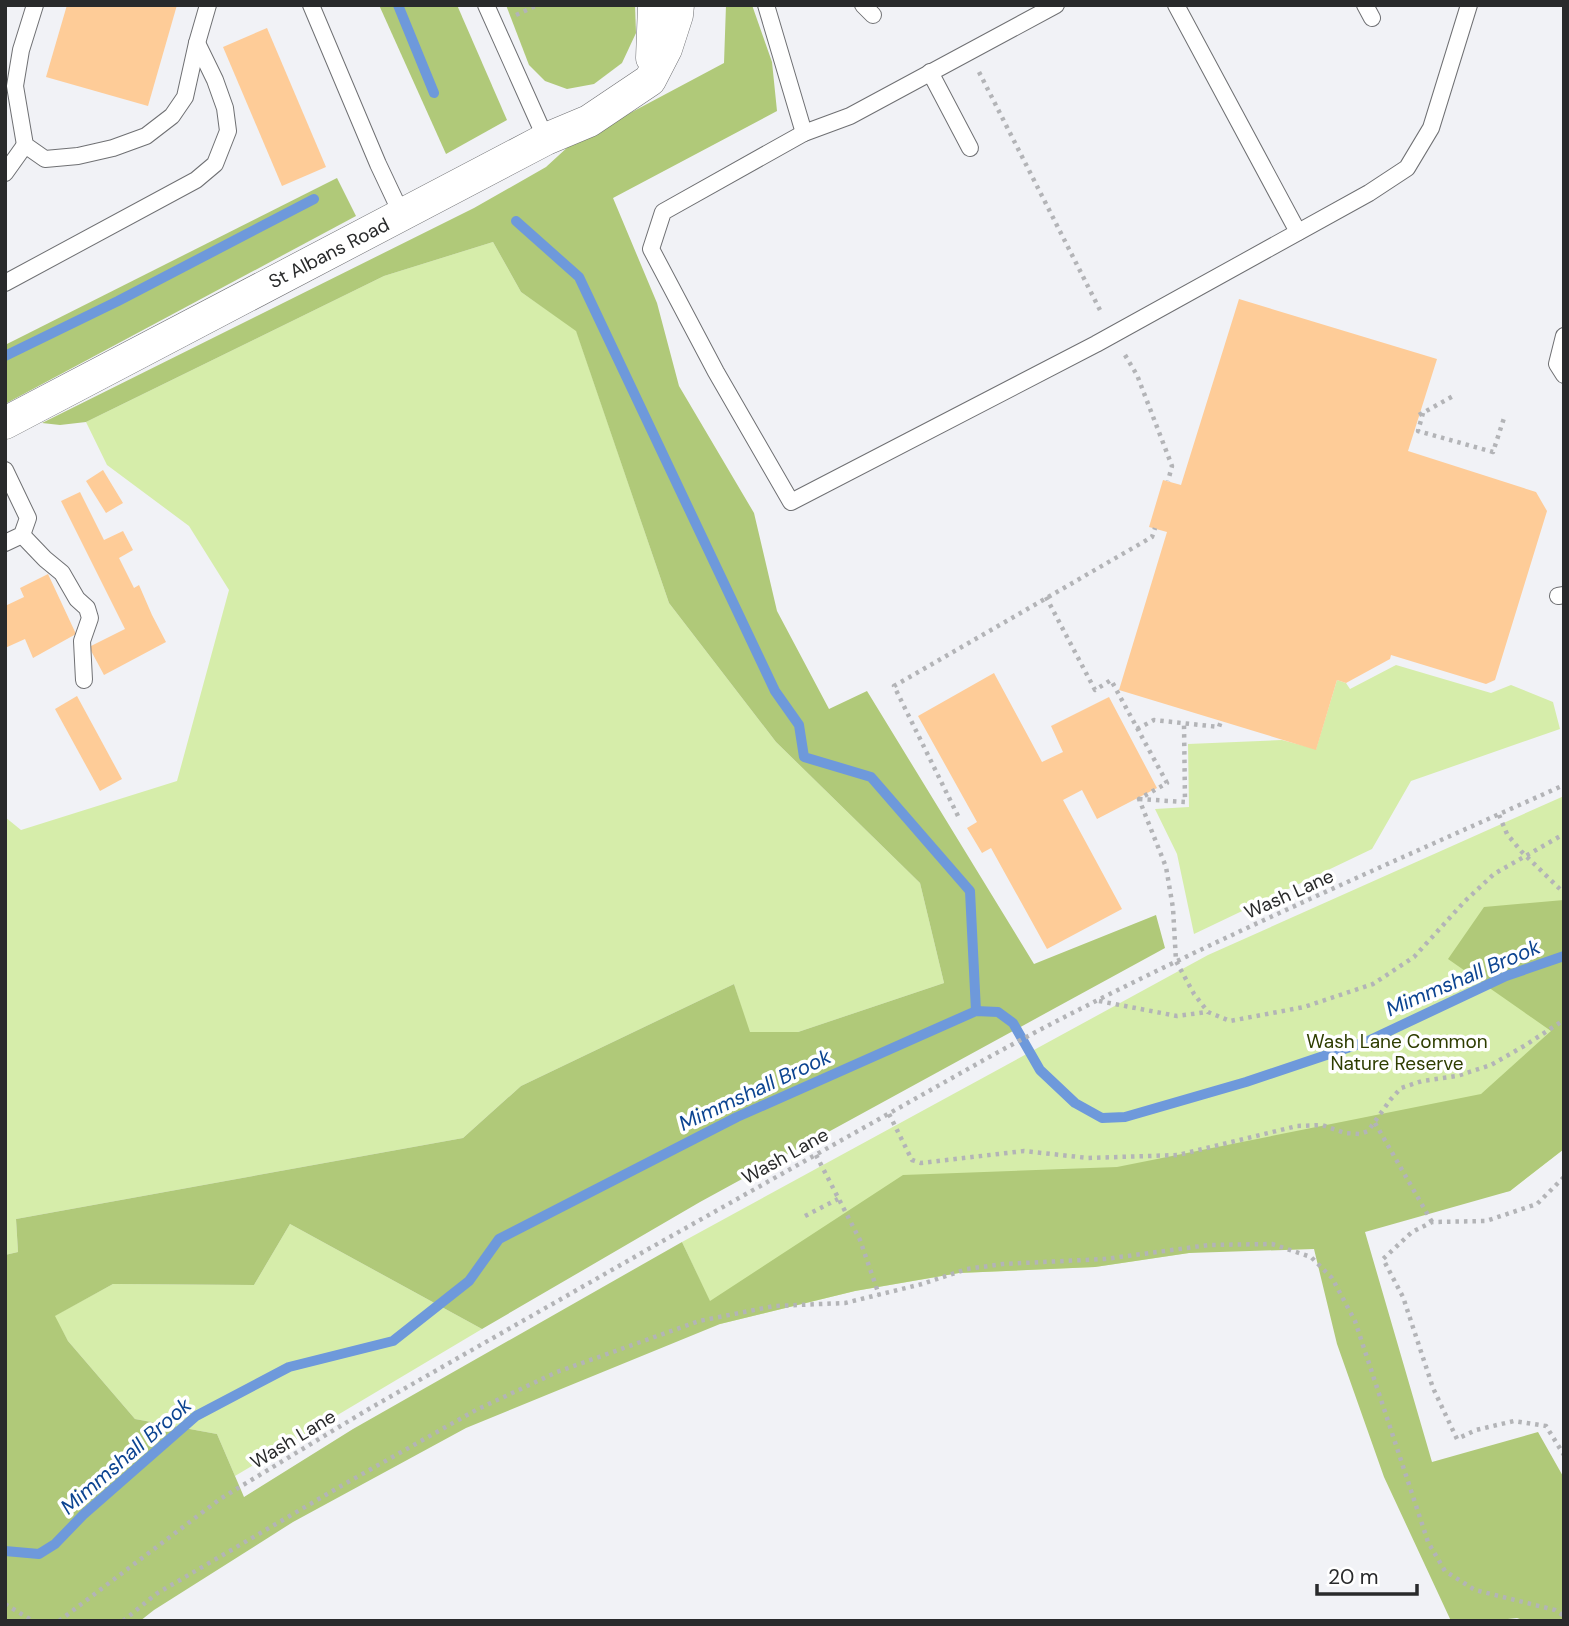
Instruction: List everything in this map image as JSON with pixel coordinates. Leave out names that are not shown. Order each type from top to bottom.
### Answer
[{"type":"street","points":[[650,80],[654,5]]},
{"type":"street","name":"St Albans Road","points":[[5,423],[546,139],[589,121],[650,80],[666,49],[678,5]]},
{"type":"lane","points":[[5,173],[24,145],[15,86],[21,50],[35,5]]},
{"type":"lane","points":[[24,145],[46,159],[78,156],[113,148],[146,136],[172,116],[185,97],[208,5]]},
{"type":"lane","points":[[311,5],[402,215]]},
{"type":"lane","points":[[486,5],[546,139]]},
{"type":"lane","points":[[766,5],[804,133]]},
{"type":"lane","points":[[1056,5],[850,116],[804,133],[663,212],[651,249],[716,372],[791,502],[1113,335],[1369,193],[1407,168],[1431,128],[1469,5]]},
{"type":"lane","points":[[1176,5],[1298,232]]},
{"type":"lane","points":[[5,283],[197,180],[215,164],[228,131],[225,108],[197,43]]},
{"type":"lane","points":[[930,72],[970,148]]},
{"type":"lane","points":[[1564,335],[1557,364],[1564,375]]},
{"type":"lane","points":[[5,470],[28,517],[22,535],[5,543]]},
{"type":"lane","points":[[22,535],[62,573],[77,599],[87,608],[90,618],[82,641],[84,680]]},
{"type":"path","points":[[969,53],[1113,335],[1137,375],[1172,466],[1168,481]]},
{"type":"path","points":[[1455,395],[1421,414],[1418,431],[1493,452],[1505,415]]},
{"type":"path","points":[[958,816],[894,686],[1152,537],[1155,528]]},
{"type":"path","points":[[1046,597],[1094,690],[1111,680],[1167,783],[1139,799]]},
{"type":"path","points":[[1137,729],[1154,720],[1219,727],[1221,721]]},
{"type":"path","points":[[1139,799],[1185,802],[1184,723]]},
{"type":"path","name":"Wash Lane","points":[[59,1621],[220,1499],[367,1410],[991,1056],[1176,961],[1564,785]]},
{"type":"path","points":[[1139,799],[1166,867],[1173,908],[1176,961],[1194,994],[1208,1012]]},
{"type":"path","points":[[1499,815],[1507,834],[1564,893]]},
{"type":"path","points":[[1097,1000],[1177,1016],[1208,1012],[1230,1021],[1304,1007],[1373,984],[1414,957],[1465,901],[1494,874],[1564,834]]},
{"type":"path","points":[[889,1114],[912,1160],[921,1163],[1024,1151],[1088,1158],[1178,1155],[1297,1126],[1322,1125],[1360,1135],[1375,1123],[1401,1088],[1422,1081],[1457,1076],[1491,1065],[1564,1020]]},
{"type":"path","points":[[1375,1123],[1432,1222]]},
{"type":"path","points":[[816,1155],[860,1240],[879,1295]]},
{"type":"path","points":[[1564,1177],[1537,1204],[1486,1221],[1432,1222],[1412,1233],[1383,1259],[1403,1297],[1433,1388],[1457,1439],[1476,1430],[1514,1421],[1546,1426],[1564,1455]]},
{"type":"path","points":[[805,1216],[838,1199]]},
{"type":"path","points":[[122,1621],[156,1594],[476,1410],[557,1372],[699,1321],[774,1306],[845,1303],[967,1269],[1003,1264],[1105,1259],[1209,1245],[1272,1244],[1311,1257],[1332,1278],[1355,1321],[1428,1542],[1445,1570],[1475,1591],[1555,1610],[1564,1616]]},
{"type":"path","points":[[5,1604],[33,1621]]},
{"type":"green space","points":[[379,5],[457,5],[507,120],[446,154]]},
{"type":"green space","points":[[506,5],[635,5],[636,33],[622,63],[594,84],[567,89],[545,81],[529,65]]},
{"type":"green space","points":[[726,5],[752,5],[772,62],[777,111],[613,198],[657,303],[679,386],[754,513],[777,611],[829,709],[867,691],[1034,964],[1156,915],[1165,948],[700,1202],[482,1329],[290,1224],[254,1285],[113,1284],[55,1316],[68,1341],[135,1419],[217,1434],[244,1497],[353,1429],[682,1242],[710,1301],[903,1175],[1117,1167],[1481,1094],[1551,1031],[1448,959],[1484,907],[1564,900],[1564,1149],[1510,1191],[1365,1232],[1432,1462],[1538,1432],[1564,1478],[1564,1621],[1526,1621],[1517,1618],[1451,1621],[1384,1477],[1337,1344],[1314,1249],[1189,1253],[1095,1267],[959,1273],[855,1291],[720,1324],[466,1428],[293,1522],[140,1621],[5,1621],[5,1255],[18,1252],[16,1219],[463,1138],[521,1086],[734,984],[750,1032],[798,1032],[944,983],[920,883],[776,742],[669,603],[576,331],[521,292],[493,242],[384,276],[86,422],[60,425],[42,423],[474,208],[546,167],[570,145],[724,63]]},
{"type":"green space","points":[[337,178],[356,216],[5,404],[5,345]]},
{"type":"green space","points":[[493,242],[521,292],[576,330],[669,603],[776,742],[920,883],[944,983],[798,1032],[749,1032],[734,984],[521,1086],[463,1138],[16,1219],[18,1252],[5,1255],[5,817],[21,830],[177,781],[229,590],[189,526],[107,465],[86,422],[384,276]]},
{"type":"green space","points":[[1396,665],[1491,693],[1511,685],[1553,702],[1560,729],[1411,781],[1372,849],[1194,934],[1177,854],[1155,809],[1189,807],[1188,744],[1282,740],[1316,749],[1337,680],[1346,683],[1350,689]]},
{"type":"green space","name":"Wash Lane Common Nature Reserve","points":[[1564,796],[1564,1149],[1510,1191],[1189,1253],[1095,1267],[959,1273],[855,1291],[720,1324],[682,1242],[1208,955]]},
{"type":"green space","points":[[290,1224],[482,1329],[235,1476],[217,1434],[135,1419],[68,1341],[54,1316],[113,1284],[254,1285]]},
{"type":"building","points":[[67,5],[177,5],[148,106],[46,77]]},
{"type":"building","points":[[267,28],[326,167],[282,186],[223,47]]},
{"type":"building","points":[[1239,299],[1437,359],[1408,451],[1536,492],[1547,511],[1495,680],[1486,684],[1391,655],[1390,659],[1346,683],[1337,680],[1316,750],[1119,690],[1167,532],[1149,527],[1163,480],[1181,485]]},
{"type":"building","points":[[103,470],[123,503],[106,513],[86,481]]},
{"type":"building","points":[[80,492],[104,540],[123,531],[133,550],[119,558],[134,588],[139,585],[166,642],[104,675],[89,647],[125,629],[61,501]]},
{"type":"building","points":[[48,574],[76,634],[33,658],[25,639],[5,648],[5,606],[24,597],[20,588]]},
{"type":"building","points":[[994,673],[1042,762],[1063,752],[1051,726],[1109,697],[1157,788],[1097,819],[1082,790],[1063,800],[1122,909],[1047,949],[991,848],[982,853],[967,828],[977,822],[918,716]]},
{"type":"building","points":[[77,696],[122,779],[100,791],[55,709]]},
{"type":"waterway","points":[[398,5],[434,93]]},
{"type":"waterway","points":[[5,356],[118,301],[314,199]]},
{"type":"waterway","points":[[516,221],[579,277],[775,691],[799,725],[804,757],[871,777],[970,891],[976,1011]]},
{"type":"waterway","name":"Mimmshall Brook","points":[[5,1551],[39,1554],[55,1544],[83,1515],[196,1416],[289,1367],[393,1341],[469,1281],[499,1239],[737,1117],[976,1011],[998,1012],[1013,1023],[1040,1070],[1075,1103],[1102,1118],[1125,1117],[1246,1082],[1368,1041],[1506,976],[1564,956]]}]
